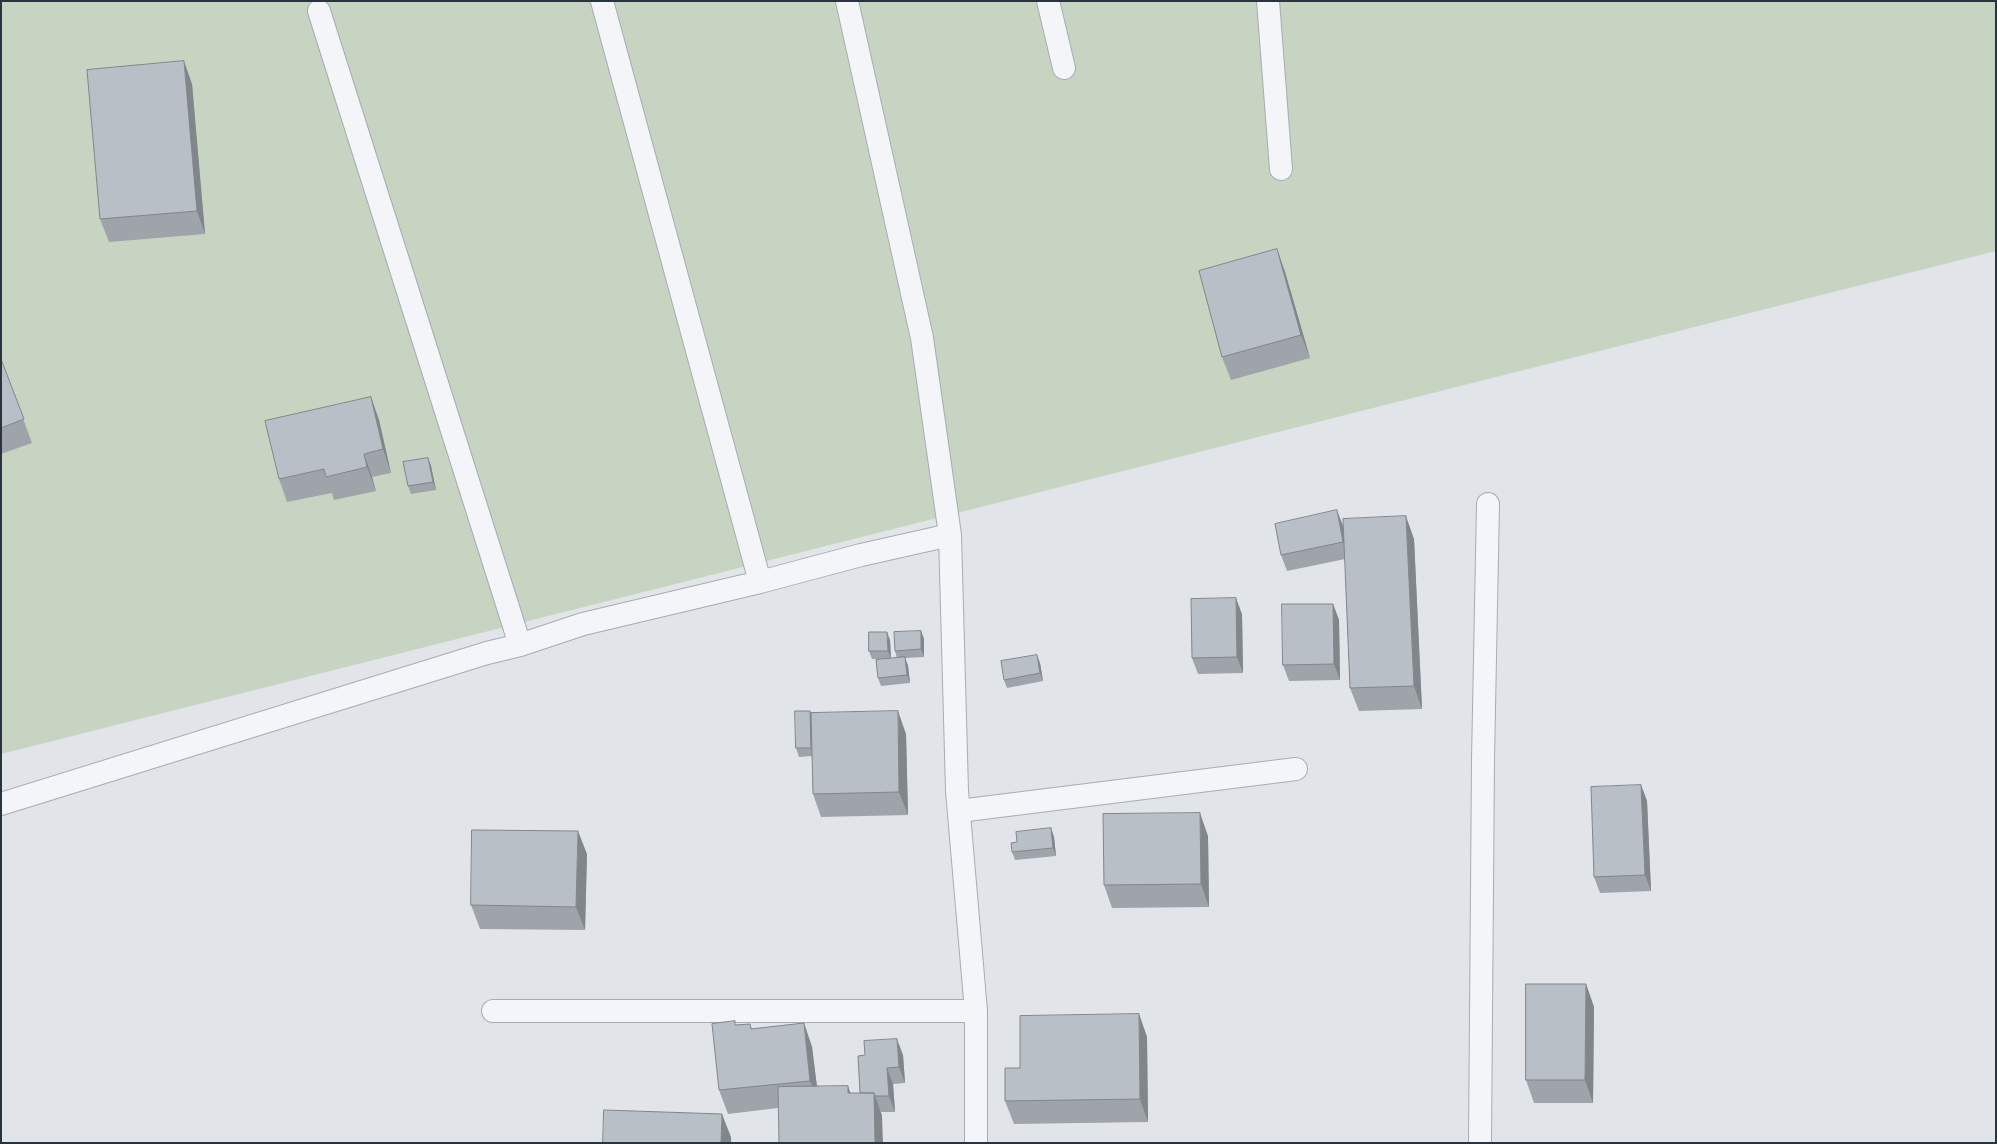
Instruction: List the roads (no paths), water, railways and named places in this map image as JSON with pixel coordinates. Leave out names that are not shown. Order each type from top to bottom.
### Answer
[{"type":"street","points":[[602,1],[760,582]]},
{"type":"street","points":[[847,1],[922,338],[950,535],[959,811],[976,1011],[976,1143]]},
{"type":"street","points":[[1048,1],[1064,68]]},
{"type":"street","points":[[1268,1],[1281,169]]},
{"type":"street","points":[[320,11],[520,645]]},
{"type":"street","points":[[1480,1143],[1483,760],[1488,504]]},
{"type":"street","points":[[1,804],[487,653],[520,645],[583,624],[760,582],[861,555],[950,535]]},
{"type":"street","points":[[959,811],[1296,769]]},
{"type":"street","points":[[493,1011],[976,1011]]}]
